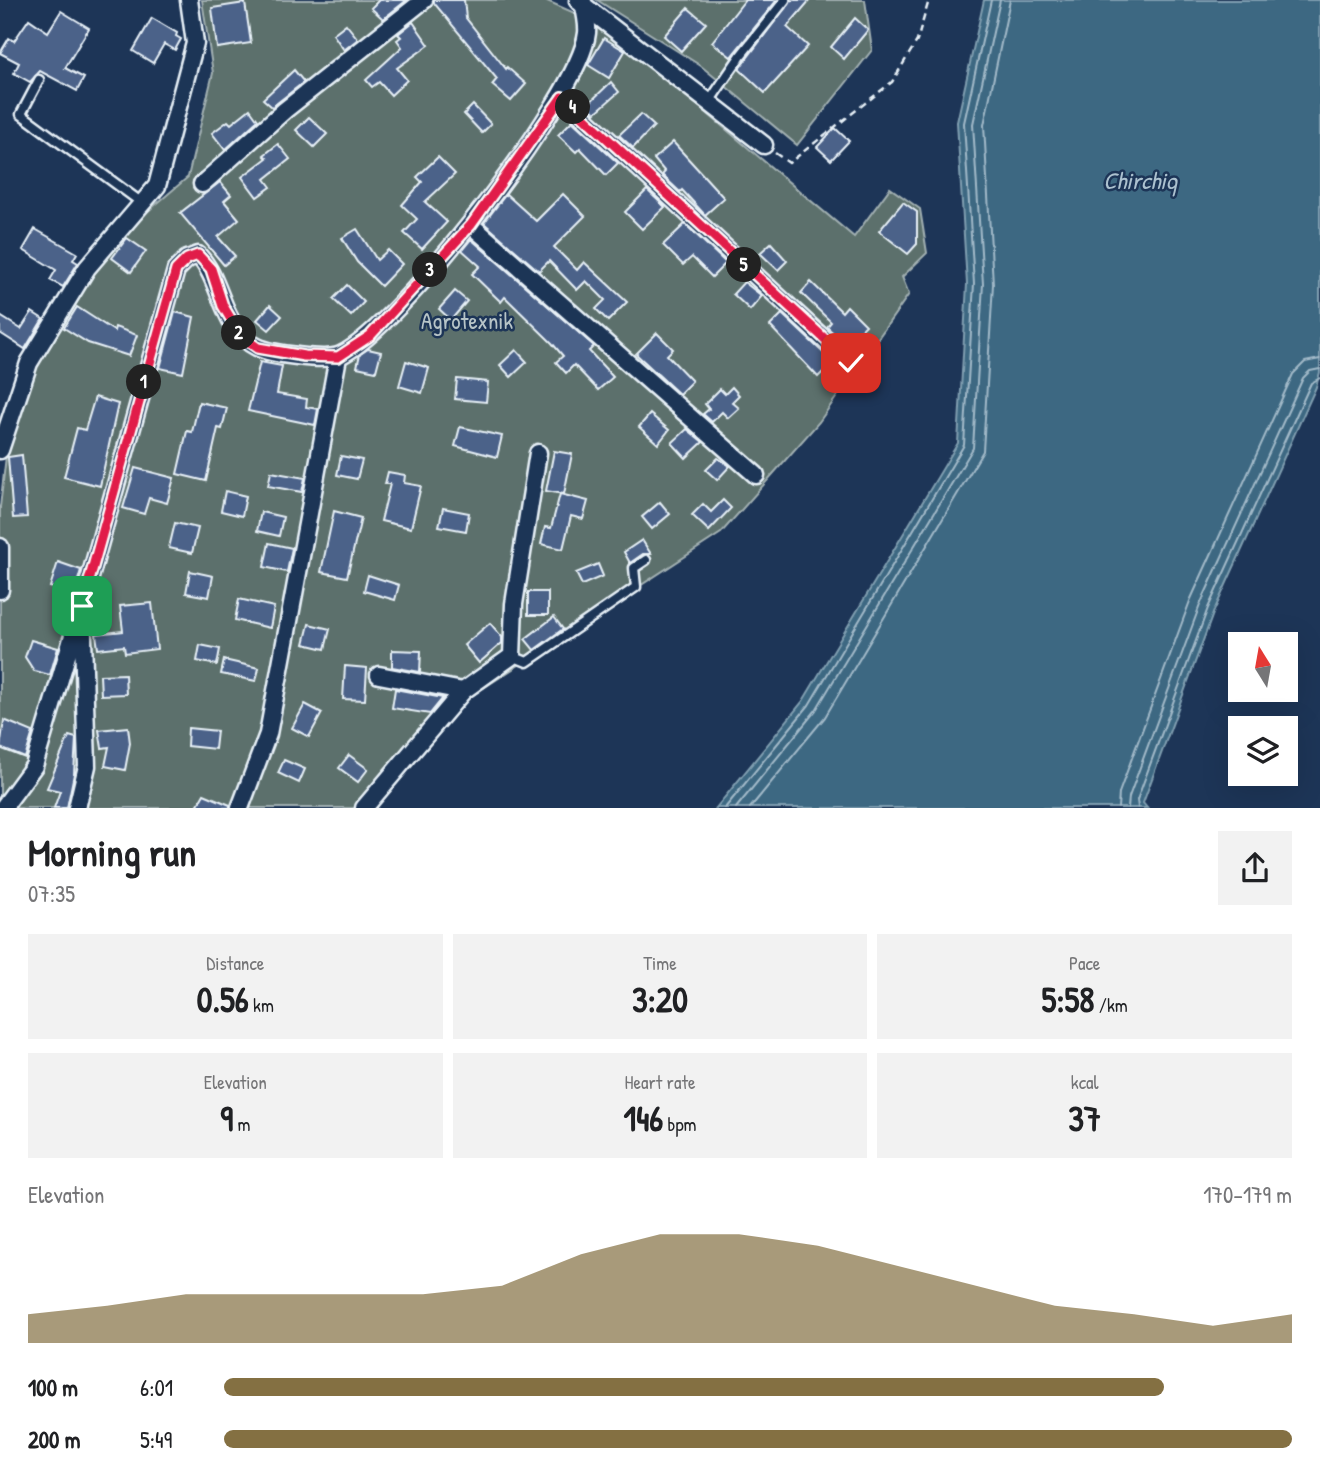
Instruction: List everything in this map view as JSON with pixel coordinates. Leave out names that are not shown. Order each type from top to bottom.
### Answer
[{"type":"street","points":[[0,450],[29,363],[87,268],[157,186],[195,43],[189,0]]},
{"type":"street","points":[[202,184],[285,110],[424,0]]},
{"type":"street","points":[[580,0],[764,145]]},
{"type":"street","points":[[3,808],[34,766],[82,606],[176,270],[181,264],[198,255],[211,269],[223,306],[241,336],[258,348],[304,356],[338,357],[370,336],[471,225],[562,97],[587,34],[580,0]]},
{"type":"street","points":[[562,97],[851,363]]},
{"type":"street","points":[[471,225],[756,475]]},
{"type":"street","points":[[240,808],[268,734],[338,357]]},
{"type":"street","points":[[364,808],[463,691],[512,656],[514,604],[538,453]]},
{"type":"street","points":[[0,547],[0,590]]},
{"type":"street","points":[[77,808],[87,766],[82,606]]},
{"type":"street","points":[[380,676],[463,691]]},
{"type":"lane","points":[[709,102],[741,55],[785,0]]},
{"type":"lane","points":[[39,80],[21,114],[142,203]]},
{"type":"lane","points":[[512,656],[527,662],[636,587],[634,568],[646,560]]},
{"type":"path","points":[[764,145],[789,163],[892,82],[917,41],[929,0]]},
{"type":"green space","name":"Agrotexnik","points":[[202,0],[545,0],[602,25],[854,237],[890,188],[920,209],[927,253],[902,277],[909,294],[819,422],[721,533],[436,719],[376,808],[0,808],[0,507],[7,448],[36,369],[82,288],[139,219],[188,177],[213,73]]},
{"type":"green space","points":[[597,0],[865,0],[872,50],[797,145],[701,66]]},
{"type":"water","name":"Chirchiq","points":[[984,0],[1320,0],[1320,372],[1316,387],[1214,611],[1143,803],[1147,808],[716,808],[803,701],[958,443],[967,284],[957,122]]},
{"type":"building","points":[[379,0],[407,0],[383,19],[371,8]]},
{"type":"building","points":[[434,0],[464,0],[466,18],[506,69],[507,67],[526,84],[511,101],[492,85],[497,79]]},
{"type":"building","points":[[745,0],[777,0],[731,57],[712,42]]},
{"type":"building","points":[[791,0],[810,0],[787,27],[808,46],[765,93],[739,69]]},
{"type":"building","points":[[245,3],[251,43],[217,48],[212,8]]},
{"type":"building","points":[[688,8],[706,23],[681,51],[664,36]]},
{"type":"building","points":[[61,11],[89,28],[65,68],[84,78],[77,91],[40,71],[30,82],[14,73],[19,63],[0,53],[9,38],[14,41],[29,19],[48,32]]},
{"type":"building","points":[[152,18],[177,33],[176,36],[181,39],[175,50],[164,44],[153,63],[133,51]]},
{"type":"building","points":[[855,18],[868,30],[844,59],[831,47]]},
{"type":"building","points":[[413,22],[429,45],[397,68],[407,80],[391,95],[379,82],[372,87],[366,80],[402,47],[397,40],[401,37],[398,34]]},
{"type":"building","points":[[346,24],[358,39],[344,50],[333,34]]},
{"type":"building","points":[[604,38],[625,51],[609,78],[588,65]]},
{"type":"building","points":[[294,70],[304,82],[272,107],[263,99]]},
{"type":"building","points":[[611,82],[619,92],[595,113],[587,105]]},
{"type":"building","points":[[473,105],[491,124],[482,133],[464,114]]},
{"type":"building","points":[[250,109],[258,120],[225,150],[212,133],[228,121],[231,124]]},
{"type":"building","points":[[641,114],[654,126],[633,148],[619,135]]},
{"type":"building","points":[[309,117],[327,134],[314,147],[296,130]]},
{"type":"building","points":[[572,121],[618,163],[606,175],[580,148],[576,152],[558,135]]},
{"type":"building","points":[[835,128],[849,141],[831,160],[817,147]]},
{"type":"building","points":[[673,142],[724,198],[705,215],[682,190],[680,192],[662,175],[665,172],[654,159]]},
{"type":"building","points":[[278,144],[290,159],[265,179],[271,187],[257,197],[242,177],[267,158],[264,155]]},
{"type":"building","points":[[438,157],[455,174],[425,202],[447,222],[422,249],[404,233],[417,219],[402,205],[422,182],[417,177]]},
{"type":"building","points":[[220,182],[231,195],[224,201],[239,219],[218,237],[235,256],[224,265],[180,213]]},
{"type":"building","points":[[647,190],[665,207],[642,229],[625,212]]},
{"type":"building","points":[[506,194],[536,221],[563,194],[585,216],[554,247],[577,270],[584,262],[627,302],[608,321],[596,309],[605,300],[586,281],[577,290],[549,261],[539,271],[484,223]]},
{"type":"building","points":[[903,202],[917,212],[917,244],[908,254],[879,231]]},
{"type":"building","points":[[685,224],[726,263],[712,277],[692,257],[683,265],[663,245]]},
{"type":"building","points":[[35,229],[77,253],[73,260],[78,263],[63,287],[50,280],[56,270],[23,250]]},
{"type":"building","points":[[357,229],[377,260],[388,250],[402,264],[381,286],[357,262],[342,238]]},
{"type":"building","points":[[127,238],[146,251],[131,272],[112,258]]},
{"type":"building","points":[[471,239],[594,346],[589,351],[613,377],[598,390],[574,365],[566,373],[556,362],[563,356],[552,343],[505,297],[501,302],[472,274],[480,266],[462,250]]},
{"type":"building","points":[[771,243],[787,261],[778,270],[760,253]]},
{"type":"building","points":[[744,282],[762,296],[750,310],[733,294]]},
{"type":"building","points":[[811,282],[842,312],[847,306],[866,325],[846,345],[827,327],[831,322],[801,293]]},
{"type":"building","points":[[347,285],[364,302],[351,316],[333,299]]},
{"type":"building","points":[[455,291],[467,301],[451,320],[439,309]]},
{"type":"building","points":[[270,305],[282,316],[269,330],[257,320]]},
{"type":"building","points":[[77,307],[114,331],[115,327],[137,335],[129,356],[88,343],[64,328]]},
{"type":"building","points":[[32,312],[43,319],[25,349],[0,333],[0,316],[21,329]]},
{"type":"building","points":[[175,312],[194,317],[183,373],[160,368]]},
{"type":"building","points":[[782,314],[833,362],[818,377],[770,326]]},
{"type":"building","points":[[657,333],[673,349],[667,355],[692,381],[679,394],[636,354]]},
{"type":"building","points":[[368,349],[381,352],[376,371],[357,367],[360,354]]},
{"type":"building","points":[[516,350],[527,362],[511,377],[500,365]]},
{"type":"building","points":[[406,361],[429,368],[422,393],[399,386]]},
{"type":"building","points":[[260,362],[282,366],[277,394],[307,399],[306,407],[318,409],[315,425],[248,411]]},
{"type":"building","points":[[457,379],[488,382],[486,402],[455,399]]},
{"type":"building","points":[[732,387],[739,395],[732,402],[739,408],[728,418],[722,412],[712,422],[703,414],[709,409],[705,404],[720,389],[725,394]]},
{"type":"building","points":[[95,397],[118,404],[100,486],[64,477],[77,428],[85,430]]},
{"type":"building","points":[[199,402],[227,408],[222,429],[218,428],[206,481],[177,474],[187,431],[192,432]]},
{"type":"building","points":[[650,414],[669,430],[658,444],[639,427]]},
{"type":"building","points":[[460,427],[502,436],[497,457],[455,446]]},
{"type":"building","points":[[687,429],[703,442],[686,458],[672,443]]},
{"type":"building","points":[[554,451],[572,454],[564,494],[546,491]]},
{"type":"building","points":[[22,455],[27,517],[13,518],[8,457]]},
{"type":"building","points":[[341,456],[362,460],[357,479],[337,475]]},
{"type":"building","points":[[718,458],[730,466],[717,480],[706,470]]},
{"type":"building","points":[[135,468],[174,478],[167,503],[149,498],[144,514],[123,508]]},
{"type":"building","points":[[271,472],[305,478],[302,492],[268,486]]},
{"type":"building","points":[[388,472],[405,475],[404,483],[421,486],[411,528],[381,521],[390,484],[385,484]]},
{"type":"building","points":[[225,491],[246,496],[242,516],[221,511]]},
{"type":"building","points":[[560,494],[588,501],[583,519],[571,516],[563,549],[541,544],[545,527],[551,528]]},
{"type":"building","points":[[723,500],[731,508],[709,531],[692,515],[703,504],[711,512]]},
{"type":"building","points":[[660,502],[670,514],[652,529],[642,517]]},
{"type":"building","points":[[443,508],[469,513],[466,531],[439,526]]},
{"type":"building","points":[[334,511],[361,518],[347,577],[321,572]]},
{"type":"building","points":[[261,512],[283,517],[279,536],[257,531]]},
{"type":"building","points":[[175,523],[198,528],[192,553],[169,548]]},
{"type":"building","points":[[642,540],[651,554],[643,554],[630,563],[624,552]]},
{"type":"building","points":[[269,543],[292,548],[287,572],[264,567]]},
{"type":"building","points":[[58,562],[81,570],[74,594],[50,587]]},
{"type":"building","points":[[598,564],[603,576],[582,585],[576,573]]},
{"type":"building","points":[[190,571],[213,576],[209,597],[186,593]]},
{"type":"building","points":[[368,575],[399,585],[395,600],[364,591]]},
{"type":"building","points":[[528,592],[548,592],[548,615],[528,615]]},
{"type":"building","points":[[239,599],[274,607],[270,628],[235,620]]},
{"type":"building","points":[[152,603],[157,649],[125,653],[124,646],[98,649],[96,634],[123,631],[120,606]]},
{"type":"building","points":[[554,617],[563,629],[534,650],[525,639]]},
{"type":"building","points":[[490,623],[502,637],[502,643],[479,663],[464,645]]},
{"type":"building","points":[[309,624],[330,629],[325,649],[304,644]]},
{"type":"building","points":[[31,640],[58,648],[50,675],[34,671],[25,657]]},
{"type":"building","points":[[200,645],[220,649],[217,665],[197,661]]},
{"type":"building","points":[[392,650],[421,651],[420,672],[392,667]]},
{"type":"building","points":[[224,660],[259,668],[256,681],[221,674]]},
{"type":"building","points":[[345,666],[367,668],[365,700],[343,699]]},
{"type":"building","points":[[125,674],[126,694],[101,695],[100,675]]},
{"type":"building","points":[[395,689],[443,698],[430,714],[392,708]]},
{"type":"building","points":[[305,704],[322,713],[309,737],[292,728]]},
{"type":"building","points":[[4,720],[33,732],[25,758],[0,748]]},
{"type":"building","points":[[128,727],[130,743],[125,770],[105,766],[109,747],[102,748],[99,730]]},
{"type":"building","points":[[188,728],[217,731],[215,749],[187,746]]},
{"type":"building","points":[[69,736],[76,738],[74,774],[67,808],[54,808],[60,791],[47,788]]},
{"type":"building","points":[[349,755],[368,769],[358,782],[339,768]]},
{"type":"building","points":[[284,760],[305,769],[299,783],[278,773]]},
{"type":"building","points":[[204,794],[230,805],[230,808],[196,808]]},
{"type":"route","points":[[82,606],[176,270],[187,259],[198,255],[211,269],[223,306],[241,336],[258,348],[304,356],[338,357],[370,336],[471,225],[562,97],[851,363]]}]
